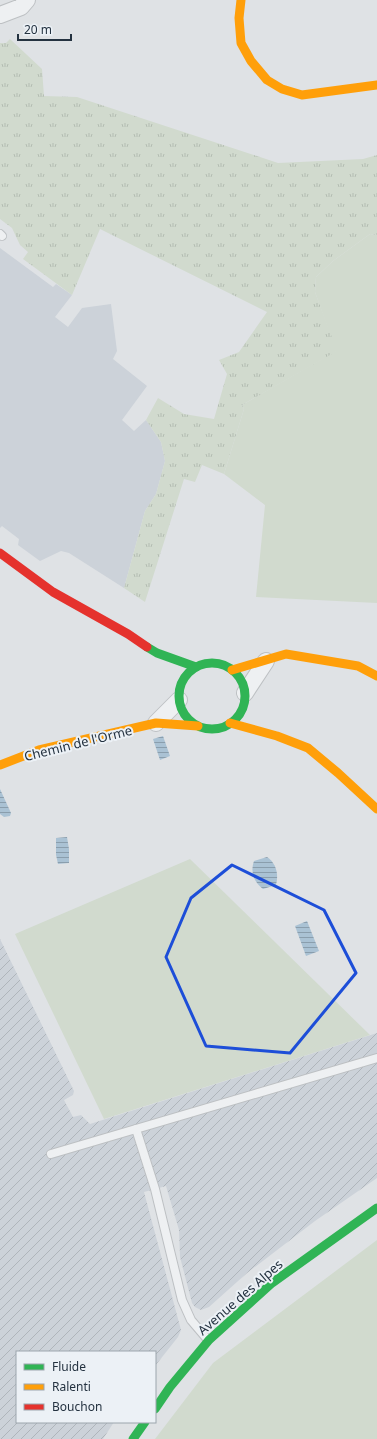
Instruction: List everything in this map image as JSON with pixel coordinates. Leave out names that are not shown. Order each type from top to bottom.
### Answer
[{"type":"street","points":[[0,15],[21,7],[27,0]]},
{"type":"street","points":[[240,0],[239,18],[241,43],[251,61],[267,80],[282,89],[302,95],[377,85]]},
{"type":"street","points":[[0,553],[53,592],[76,606],[128,634],[157,653],[196,667]]},
{"type":"street","points":[[157,653],[163,664]]},
{"type":"street","points":[[232,670],[286,654],[308,656],[358,666],[377,676]]},
{"type":"street","points":[[173,680],[182,710],[189,719],[198,726],[209,729],[220,728],[236,718],[244,698],[266,661]]},
{"type":"street","points":[[156,724],[179,696],[182,682],[188,673],[196,667],[205,664],[215,663],[224,665],[239,676],[243,684],[244,698],[252,712]]},
{"type":"street","points":[[262,722],[277,736]]},
{"type":"street","points":[[230,723],[277,736],[308,748],[377,809]]},
{"type":"street","name":"Chemin de l'Orme","points":[[0,764],[39,750],[156,724],[198,726]]},
{"type":"street","name":"Avenue des Alpes","points":[[156,1407],[170,1387],[209,1340],[272,1283],[377,1208]]},
{"type":"street","points":[[134,1439],[144,1423]]},
{"type":"lane","points":[[51,1154],[377,1058]]},
{"type":"lane","points":[[136,1129],[155,1189],[182,1300],[191,1320],[209,1340]]},
{"type":"highlighted area","points":[[232,865],[324,910],[356,973],[290,1053],[206,1046],[166,957],[191,898]]},
{"type":"shaded area","points":[[0,248],[53,287],[56,284],[72,295],[55,317],[68,327],[82,308],[111,304],[117,351],[113,359],[147,386],[122,420],[134,431],[146,420],[161,442],[165,461],[156,494],[145,511],[124,588],[69,553],[61,551],[40,561],[18,545],[19,539],[2,526],[0,528]]},
{"type":"shaded area","points":[[0,939],[74,1091],[73,1095],[64,1100],[73,1117],[81,1115],[90,1124],[377,1033],[377,1178],[315,1221],[247,1273],[209,1307],[201,1310],[195,1307],[192,1303],[180,1257],[179,1230],[166,1186],[144,1192],[181,1330],[178,1337],[156,1365],[156,1351],[16,1351],[16,1423],[113,1423],[103,1439],[0,1439]]},
{"type":"green space","points":[[10,39],[42,69],[44,96],[77,97],[278,163],[363,159],[377,155],[377,235],[370,234],[333,261],[316,277],[315,292],[337,351],[242,405],[244,409],[224,474],[202,465],[195,482],[184,479],[145,602],[124,588],[145,511],[156,494],[165,461],[161,442],[146,420],[158,398],[184,414],[214,419],[227,374],[219,360],[239,352],[267,312],[100,229],[72,295],[23,259],[28,252],[20,245],[12,228],[0,219],[0,43],[6,43]]},
{"type":"green space","points":[[370,234],[377,235],[377,603],[256,597],[265,505],[224,474],[244,409],[242,405],[336,351],[315,292],[316,277],[333,261]]},
{"type":"green space","points":[[190,859],[370,1035],[104,1119],[15,934]]},
{"type":"green space","points":[[377,1240],[377,1439],[155,1439],[213,1363]]},
{"type":"water","points":[[163,736],[170,756],[160,760],[153,739]]},
{"type":"water","points":[[0,789],[11,813],[10,816],[4,817],[0,814]]},
{"type":"water","points":[[67,837],[69,863],[58,864],[56,855],[56,838]]},
{"type":"water","points":[[267,857],[275,866],[277,881],[276,885],[263,889],[255,880],[252,869],[254,861]]},
{"type":"water","points":[[307,921],[319,951],[306,956],[295,926]]},
{"type":"traffic: fast","points":[[147,647],[157,653],[196,667]]},
{"type":"traffic: fast","points":[[212,663],[225,666],[235,673],[242,683],[245,696],[242,709],[235,719],[225,726],[212,729],[199,726],[189,719],[182,709],[179,696],[182,683],[189,673],[199,666],[212,663]]},
{"type":"traffic: fast","points":[[156,1408],[170,1387],[209,1340],[272,1283],[377,1208]]},
{"type":"traffic: fast","points":[[133,1439],[144,1423]]},
{"type":"traffic: slow","points":[[241,0],[239,18],[241,43],[251,61],[267,80],[282,89],[302,95],[377,85]]},
{"type":"traffic: slow","points":[[232,670],[286,654],[358,666],[377,676]]},
{"type":"traffic: slow","points":[[0,765],[39,750],[156,723],[198,726]]},
{"type":"traffic: slow","points":[[230,723],[277,736],[308,748],[377,809]]},
{"type":"traffic: jam","points":[[0,553],[53,592],[128,634],[147,647]]}]
